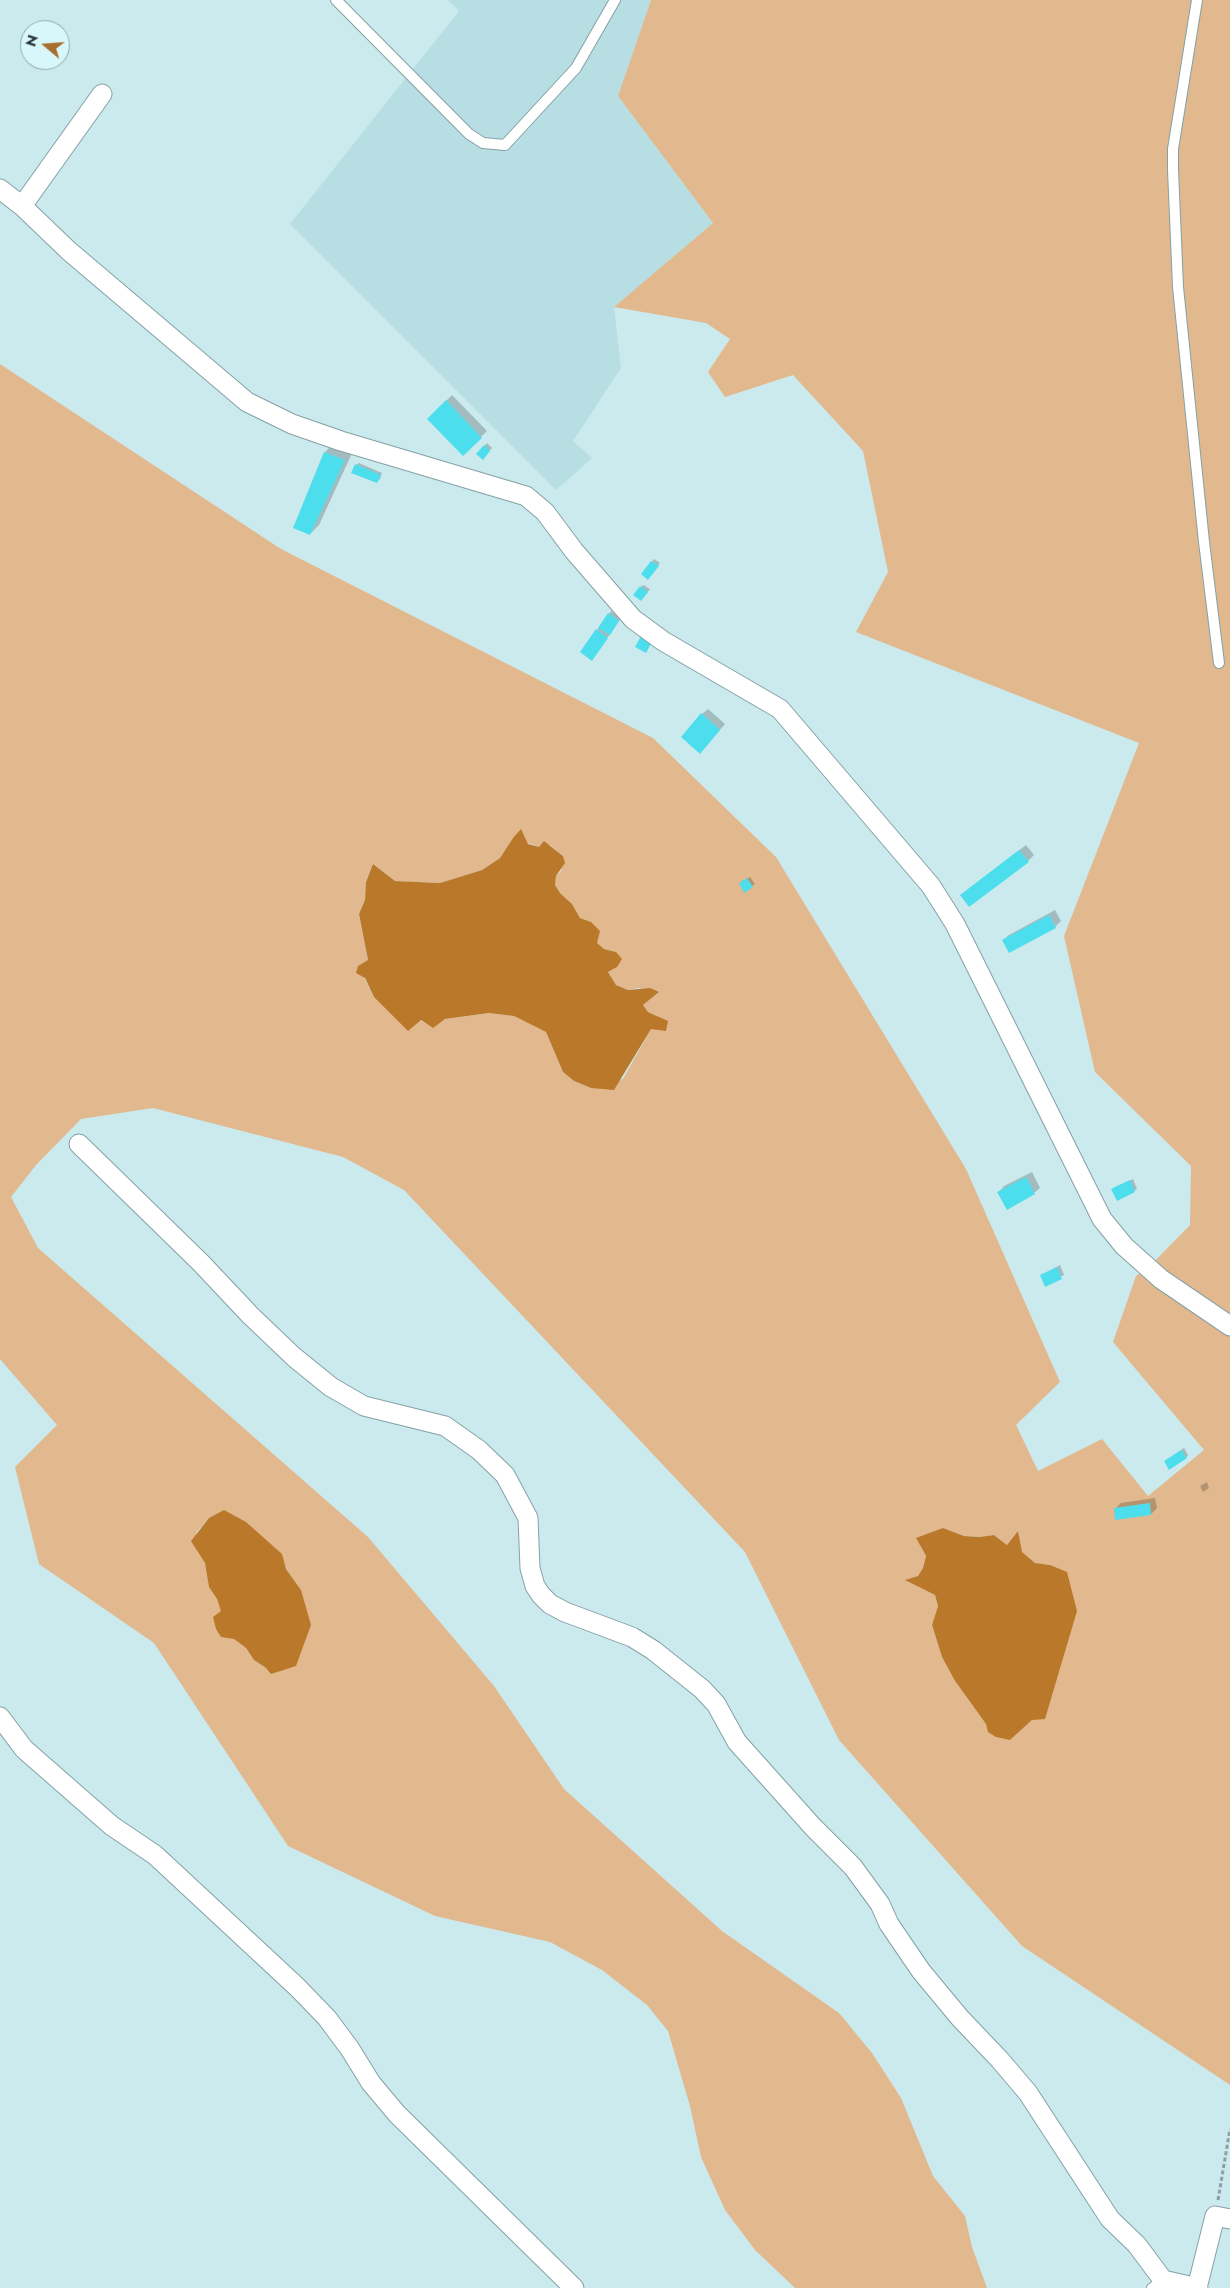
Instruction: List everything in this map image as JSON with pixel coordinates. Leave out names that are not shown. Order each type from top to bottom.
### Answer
[{"type":"street","points":[[22,206],[102,94]]},
{"type":"street","points":[[0,189],[22,206],[69,252],[248,402],[292,424],[341,442],[526,496],[545,512],[574,551],[633,619],[663,641],[780,709],[931,886],[955,924],[1102,1219],[1124,1246],[1161,1279],[1230,1326]]},
{"type":"street","points":[[79,1144],[201,1263],[250,1315],[294,1357],[331,1387],[364,1406],[445,1426],[479,1450],[506,1476],[528,1518],[530,1568],[535,1586],[541,1595],[550,1604],[565,1612],[613,1628],[653,1650],[684,1673],[716,1704],[737,1742],[813,1827],[853,1867],[880,1904],[889,1924],[922,1971],[960,2018],[1028,2093],[1110,2219],[1138,2245],[1157,2284],[1198,2288],[1223,2218]]},
{"type":"street","points":[[0,1717],[24,1748],[112,1826],[155,1855],[297,1987],[328,2018],[371,2083],[397,2114],[574,2288]]},
{"type":"lane","points":[[336,0],[469,134],[483,143],[492,145],[506,145],[576,68],[615,0]]},
{"type":"lane","points":[[1197,0],[1173,149],[1173,170],[1178,288],[1204,542],[1219,663]]},
{"type":"path","points":[[1223,2218],[1230,2129]]},
{"type":"shaded area","points":[[448,0],[651,0],[618,96],[713,223],[614,307],[621,368],[573,441],[592,458],[556,490],[290,224],[459,11]]},
{"type":"shaded area","points":[[651,0],[1230,0],[1230,2085],[1022,1946],[839,1740],[745,1552],[404,1190],[343,1157],[153,1108],[81,1119],[36,1165],[11,1197],[38,1248],[368,1537],[494,1686],[564,1789],[722,1931],[839,2013],[872,2053],[901,2098],[933,2176],[965,2216],[972,2247],[987,2288],[795,2288],[755,2250],[725,2210],[701,2157],[690,2106],[668,2031],[647,2005],[602,1970],[550,1942],[435,1916],[288,1846],[154,1643],[39,1564],[15,1467],[57,1425],[0,1359],[0,364],[281,549],[653,738],[776,857],[966,1169],[1060,1382],[1016,1425],[1038,1471],[1102,1439],[1148,1496],[1204,1450],[1113,1342],[1136,1276],[1148,1268],[1190,1225],[1191,1166],[1095,1072],[1064,936],[1139,743],[856,632],[888,572],[863,451],[793,375],[725,397],[708,372],[730,339],[706,323],[614,307],[713,223],[618,96]],"holes":[[[513,838],[539,847],[550,845],[563,856],[561,871],[556,876],[555,885],[560,893],[572,904],[580,918],[591,922],[596,943],[604,949],[616,952],[617,967],[608,972],[616,985],[628,990],[639,988],[659,992],[643,1005],[648,1012],[658,1016],[623,1079],[591,1088],[574,1081],[563,1072],[546,1032],[514,1016],[490,1013],[445,1019],[433,1027],[374,997],[358,966],[368,961],[359,914],[365,900],[366,882],[373,864],[395,881],[440,883],[482,870],[500,858]],[[209,1518],[281,1554],[286,1569],[301,1590],[266,1668],[254,1660],[246,1648],[234,1639],[217,1599],[209,1587],[208,1574],[196,1533]],[[943,1528],[964,1536],[994,1535],[1007,1545],[1018,1531],[1021,1552],[1035,1563],[1050,1565],[1032,1720],[1010,1740],[986,1724],[955,1681],[942,1657],[932,1625],[938,1606],[935,1595],[906,1580],[918,1576],[923,1569],[926,1556],[920,1546]]]},
{"type":"shaded area","points":[[521,829],[528,844],[539,847],[544,841],[563,856],[565,863],[556,876],[555,885],[560,893],[572,904],[580,918],[591,922],[600,931],[597,943],[604,949],[616,952],[622,959],[617,967],[608,972],[616,985],[628,990],[650,988],[659,992],[643,1005],[648,1012],[668,1021],[666,1031],[651,1029],[614,1090],[591,1088],[574,1081],[563,1072],[546,1032],[514,1016],[489,1013],[445,1019],[433,1028],[421,1020],[408,1031],[374,997],[365,978],[356,973],[358,966],[368,960],[359,914],[365,900],[366,882],[373,864],[395,881],[440,883],[482,870],[500,858]]},
{"type":"shaded area","points":[[224,1510],[246,1522],[282,1554],[286,1569],[301,1590],[311,1625],[296,1666],[271,1674],[254,1660],[246,1648],[234,1639],[221,1637],[216,1629],[213,1617],[221,1611],[217,1599],[209,1587],[205,1563],[191,1541],[209,1518]]},
{"type":"shaded area","points":[[943,1528],[964,1536],[994,1535],[1007,1545],[1018,1531],[1022,1552],[1035,1563],[1050,1565],[1067,1572],[1077,1611],[1045,1719],[1032,1720],[1010,1740],[996,1737],[988,1732],[986,1724],[955,1681],[942,1657],[932,1625],[938,1606],[935,1595],[905,1580],[918,1576],[923,1568],[926,1556],[916,1538]]},
{"type":"building","points":[[446,400],[482,438],[463,456],[427,419]]},
{"type":"building","points":[[484,445],[490,451],[483,460],[476,454]]},
{"type":"building","points":[[324,452],[345,460],[310,535],[293,528]]},
{"type":"building","points":[[355,464],[381,475],[377,483],[351,473]]},
{"type":"building","points":[[651,561],[659,566],[648,580],[641,574]]},
{"type":"building","points":[[640,586],[648,592],[641,601],[633,595]]},
{"type":"building","points":[[608,613],[619,621],[610,635],[598,628]]},
{"type":"building","points":[[596,629],[608,638],[592,661],[580,652]]},
{"type":"building","points":[[641,636],[652,642],[646,653],[635,647]]},
{"type":"building","points":[[701,713],[720,730],[700,754],[681,737]]},
{"type":"building","points":[[1019,850],[1029,862],[969,907],[960,895]]},
{"type":"building","points":[[747,878],[753,887],[744,893],[739,883]]},
{"type":"building","points":[[1049,915],[1056,928],[1009,953],[1002,940]]},
{"type":"building","points":[[1026,1177],[1035,1194],[1007,1210],[997,1192]]},
{"type":"building","points":[[1130,1180],[1135,1192],[1117,1201],[1111,1189]]},
{"type":"building","points":[[1057,1267],[1062,1279],[1045,1287],[1040,1275]]},
{"type":"building","points":[[1181,1450],[1187,1458],[1169,1470],[1164,1461]]},
{"type":"building","points":[[1150,1503],[1151,1515],[1115,1520],[1114,1508]]}]
